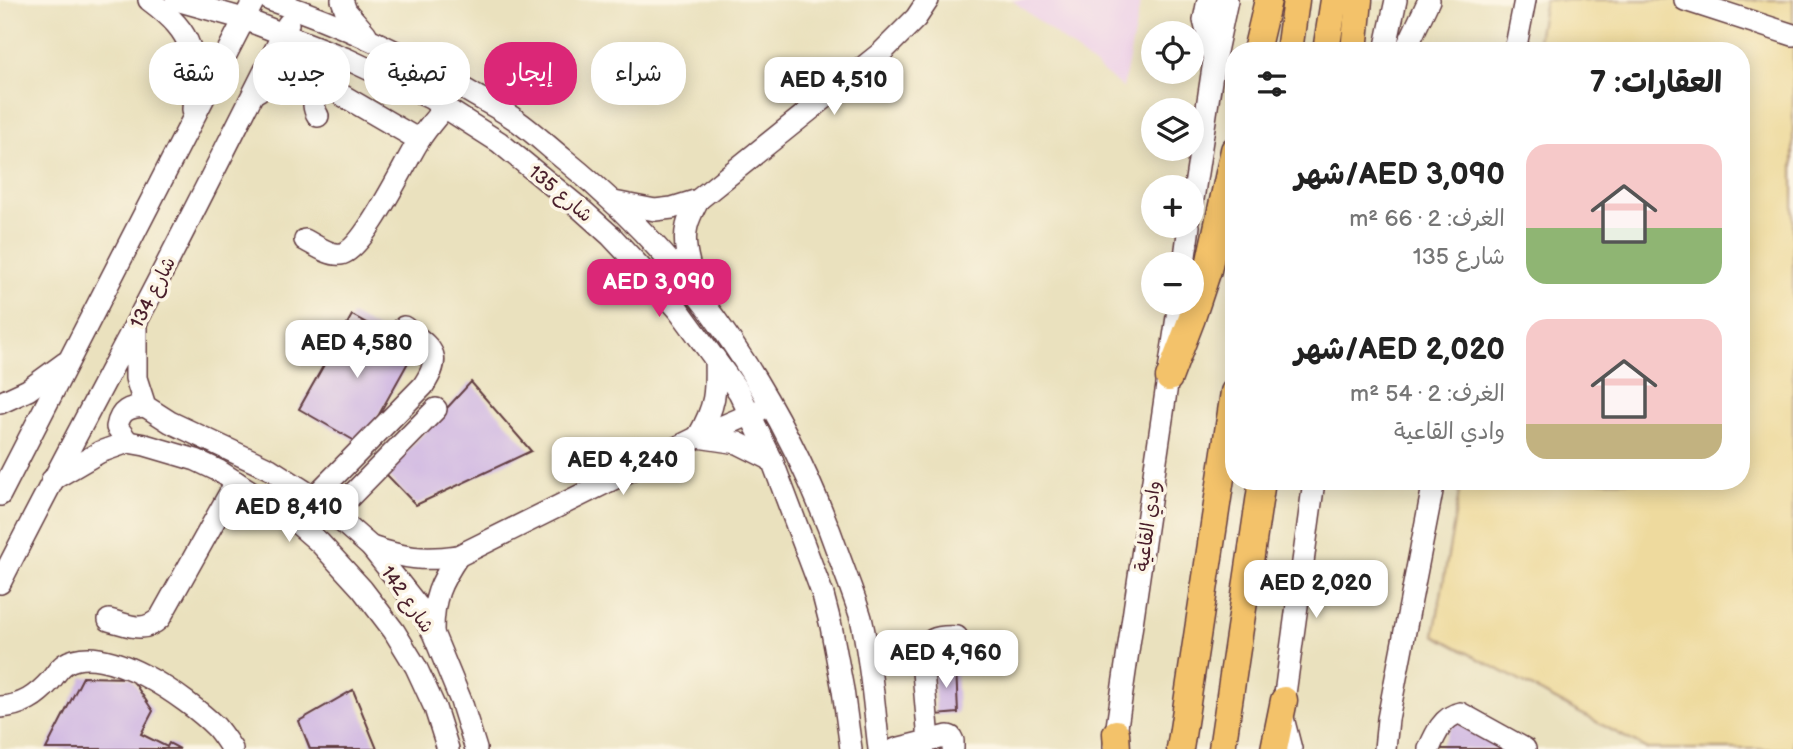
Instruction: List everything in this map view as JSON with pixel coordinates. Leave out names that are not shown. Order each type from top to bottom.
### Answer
[{"type":"main road","points":[[1258,42],[1268,0]]},
{"type":"main road","points":[[1290,42],[1296,0]]},
{"type":"main road","points":[[1327,42],[1334,0]]},
{"type":"main road","points":[[1355,42],[1359,0]]},
{"type":"main road","points":[[1169,378],[1208,270],[1225,192]]},
{"type":"main road","points":[[1180,749],[1225,452]]},
{"type":"main road","points":[[1222,749],[1261,490]]},
{"type":"main road","points":[[1276,749],[1283,706]]},
{"type":"street","points":[[149,0],[176,22],[188,41],[195,74],[192,122]]},
{"type":"street","name":"شارع 135","points":[[176,0],[249,9],[283,34],[303,42]]},
{"type":"street","name":"شارع 135","points":[[270,0],[298,4],[370,38],[441,75],[517,120],[614,202],[696,291],[745,359],[772,404],[812,485],[860,618],[872,682],[879,749]]},
{"type":"street","points":[[342,0],[346,11],[370,38]]},
{"type":"street","points":[[614,202],[655,210],[698,200],[882,52],[916,18],[928,0]]},
{"type":"street","points":[[1208,0],[1204,20],[1214,61]]},
{"type":"street","points":[[1197,175],[1214,61],[1227,0]]},
{"type":"street","points":[[1387,42],[1396,0]]},
{"type":"street","points":[[1405,42],[1415,0]]},
{"type":"street","points":[[1408,42],[1429,0]]},
{"type":"street","points":[[1517,42],[1525,0]]},
{"type":"street","points":[[1685,0],[1793,35]]},
{"type":"street","name":"شارع 134","points":[[279,42],[298,4]]},
{"type":"street","points":[[0,495],[249,9]]},
{"type":"street","name":"شارع 135","points":[[350,61],[430,98],[499,142],[611,236],[678,309],[715,358],[750,414],[772,460],[822,595],[843,690],[851,749]]},
{"type":"street","points":[[318,116],[314,106],[315,98],[321,92],[335,91],[419,140]]},
{"type":"street","name":"شارع 134","points":[[0,583],[253,96]]},
{"type":"street","points":[[306,240],[332,253],[342,254],[350,249],[369,227],[419,140],[444,107]]},
{"type":"street","points":[[696,291],[687,258],[686,227],[698,200]]},
{"type":"street","name":"وادي القاعية","points":[[1116,744],[1177,315]]},
{"type":"street","points":[[52,480],[100,452],[128,442],[117,427],[119,419],[124,411],[132,407],[145,406],[136,378],[136,322]]},
{"type":"street","points":[[314,497],[423,386],[430,375],[433,354],[428,346],[404,327]]},
{"type":"street","points":[[698,437],[713,405],[715,358]]},
{"type":"street","points":[[0,402],[28,390],[69,360]]},
{"type":"street","points":[[371,547],[392,554],[431,560],[458,556],[698,437],[772,404]]},
{"type":"street","name":"شارع 142","points":[[145,406],[170,422],[270,469],[314,497],[371,547],[420,609],[433,633],[477,749]]},
{"type":"street","points":[[334,513],[436,409]]},
{"type":"street","points":[[698,437],[738,443],[772,460]]},
{"type":"street","name":"شارع 142","points":[[128,442],[145,444],[196,460],[219,471],[297,523],[320,543],[394,631],[435,708],[448,749]]},
{"type":"street","points":[[109,620],[144,628],[160,618],[236,482]]},
{"type":"street","points":[[1291,749],[1283,706],[1313,490]]},
{"type":"street","points":[[1385,749],[1388,719],[1432,490]]},
{"type":"street","points":[[433,633],[433,610],[438,590],[458,556]]},
{"type":"street","points":[[929,741],[923,651],[934,639],[957,637]]},
{"type":"street","points":[[0,707],[24,702],[38,694],[62,665],[76,659],[98,659],[130,668],[163,686],[217,729],[232,749]]},
{"type":"street","points":[[1429,749],[1444,721],[1460,713],[1525,749]]},
{"type":"street","points":[[1388,719],[1397,749]]},
{"type":"street","points":[[896,749],[948,736],[953,741],[953,749]]},
{"type":"shaded area","points":[[1012,0],[1141,0],[1123,88]]},
{"type":"sand","points":[[1545,0],[1793,0],[1793,749],[1647,749],[1434,635],[1459,490],[1750,490],[1750,42],[1538,42]]},
{"type":"building","points":[[352,315],[415,350],[362,445],[299,409]]},
{"type":"building","points":[[471,382],[531,451],[416,505],[386,474]]},
{"type":"building","points":[[956,666],[958,713],[936,715],[933,667]]},
{"type":"building","points":[[83,677],[131,678],[153,711],[141,734],[167,747],[169,743],[180,749],[46,749]]},
{"type":"building","points":[[353,690],[377,749],[310,749],[299,721]]},
{"type":"building","points":[[1455,721],[1503,749],[1439,749]]}]
